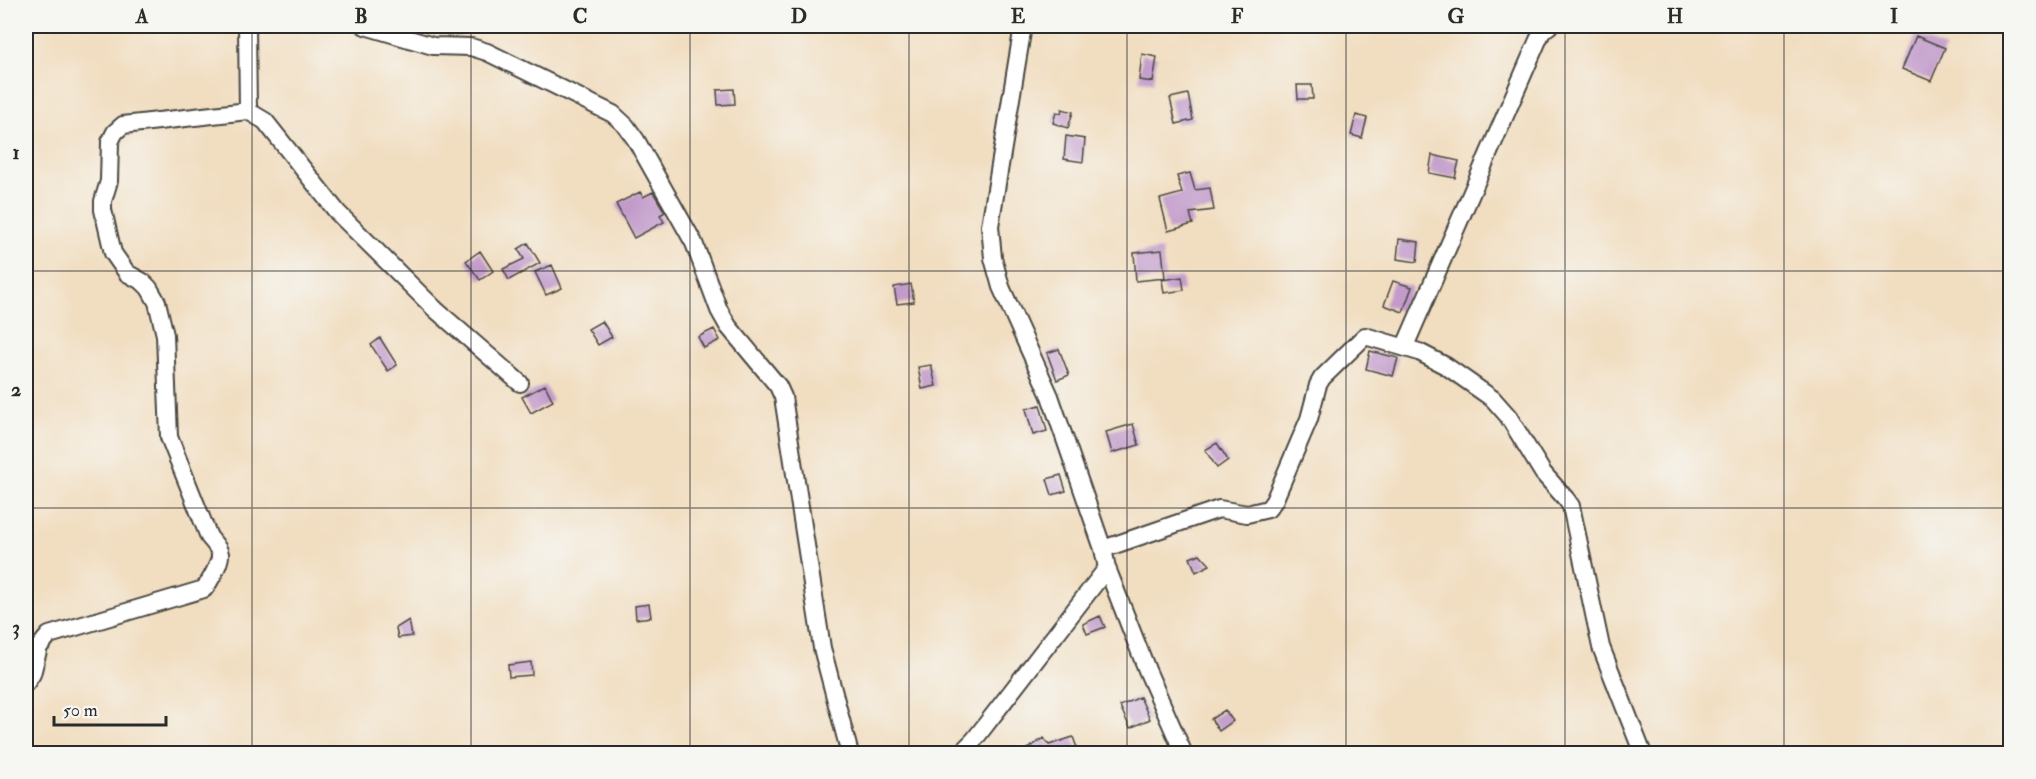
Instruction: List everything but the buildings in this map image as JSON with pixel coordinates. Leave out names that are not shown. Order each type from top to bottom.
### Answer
[{"type":"street","points":[[247,26],[248,111]]},
{"type":"street","points":[[365,26],[433,46],[471,47],[487,52],[613,114],[627,126],[694,243],[719,310],[728,326],[777,386],[783,397],[822,648],[850,753]]},
{"type":"street","points":[[1023,26],[990,226],[993,258],[1001,287],[1050,396],[1103,549],[1107,568],[1147,670],[1184,753]]},
{"type":"street","points":[[1405,346],[1538,40],[1549,26]]},
{"type":"street","points":[[26,683],[33,674],[39,647],[49,635],[204,589],[220,557],[217,547],[209,537],[169,437],[165,335],[157,302],[149,288],[127,273],[112,253],[103,201],[109,181],[110,142],[115,132],[123,125],[248,111],[265,121],[338,213],[404,279],[520,383]]},
{"type":"street","points":[[1103,549],[1219,509],[1247,514],[1268,509],[1274,501],[1309,419],[1322,378],[1365,336],[1405,346],[1446,366],[1493,399],[1508,416],[1543,473],[1571,506],[1599,639],[1643,753]]},
{"type":"street","points":[[960,753],[975,740],[1107,568]]}]
